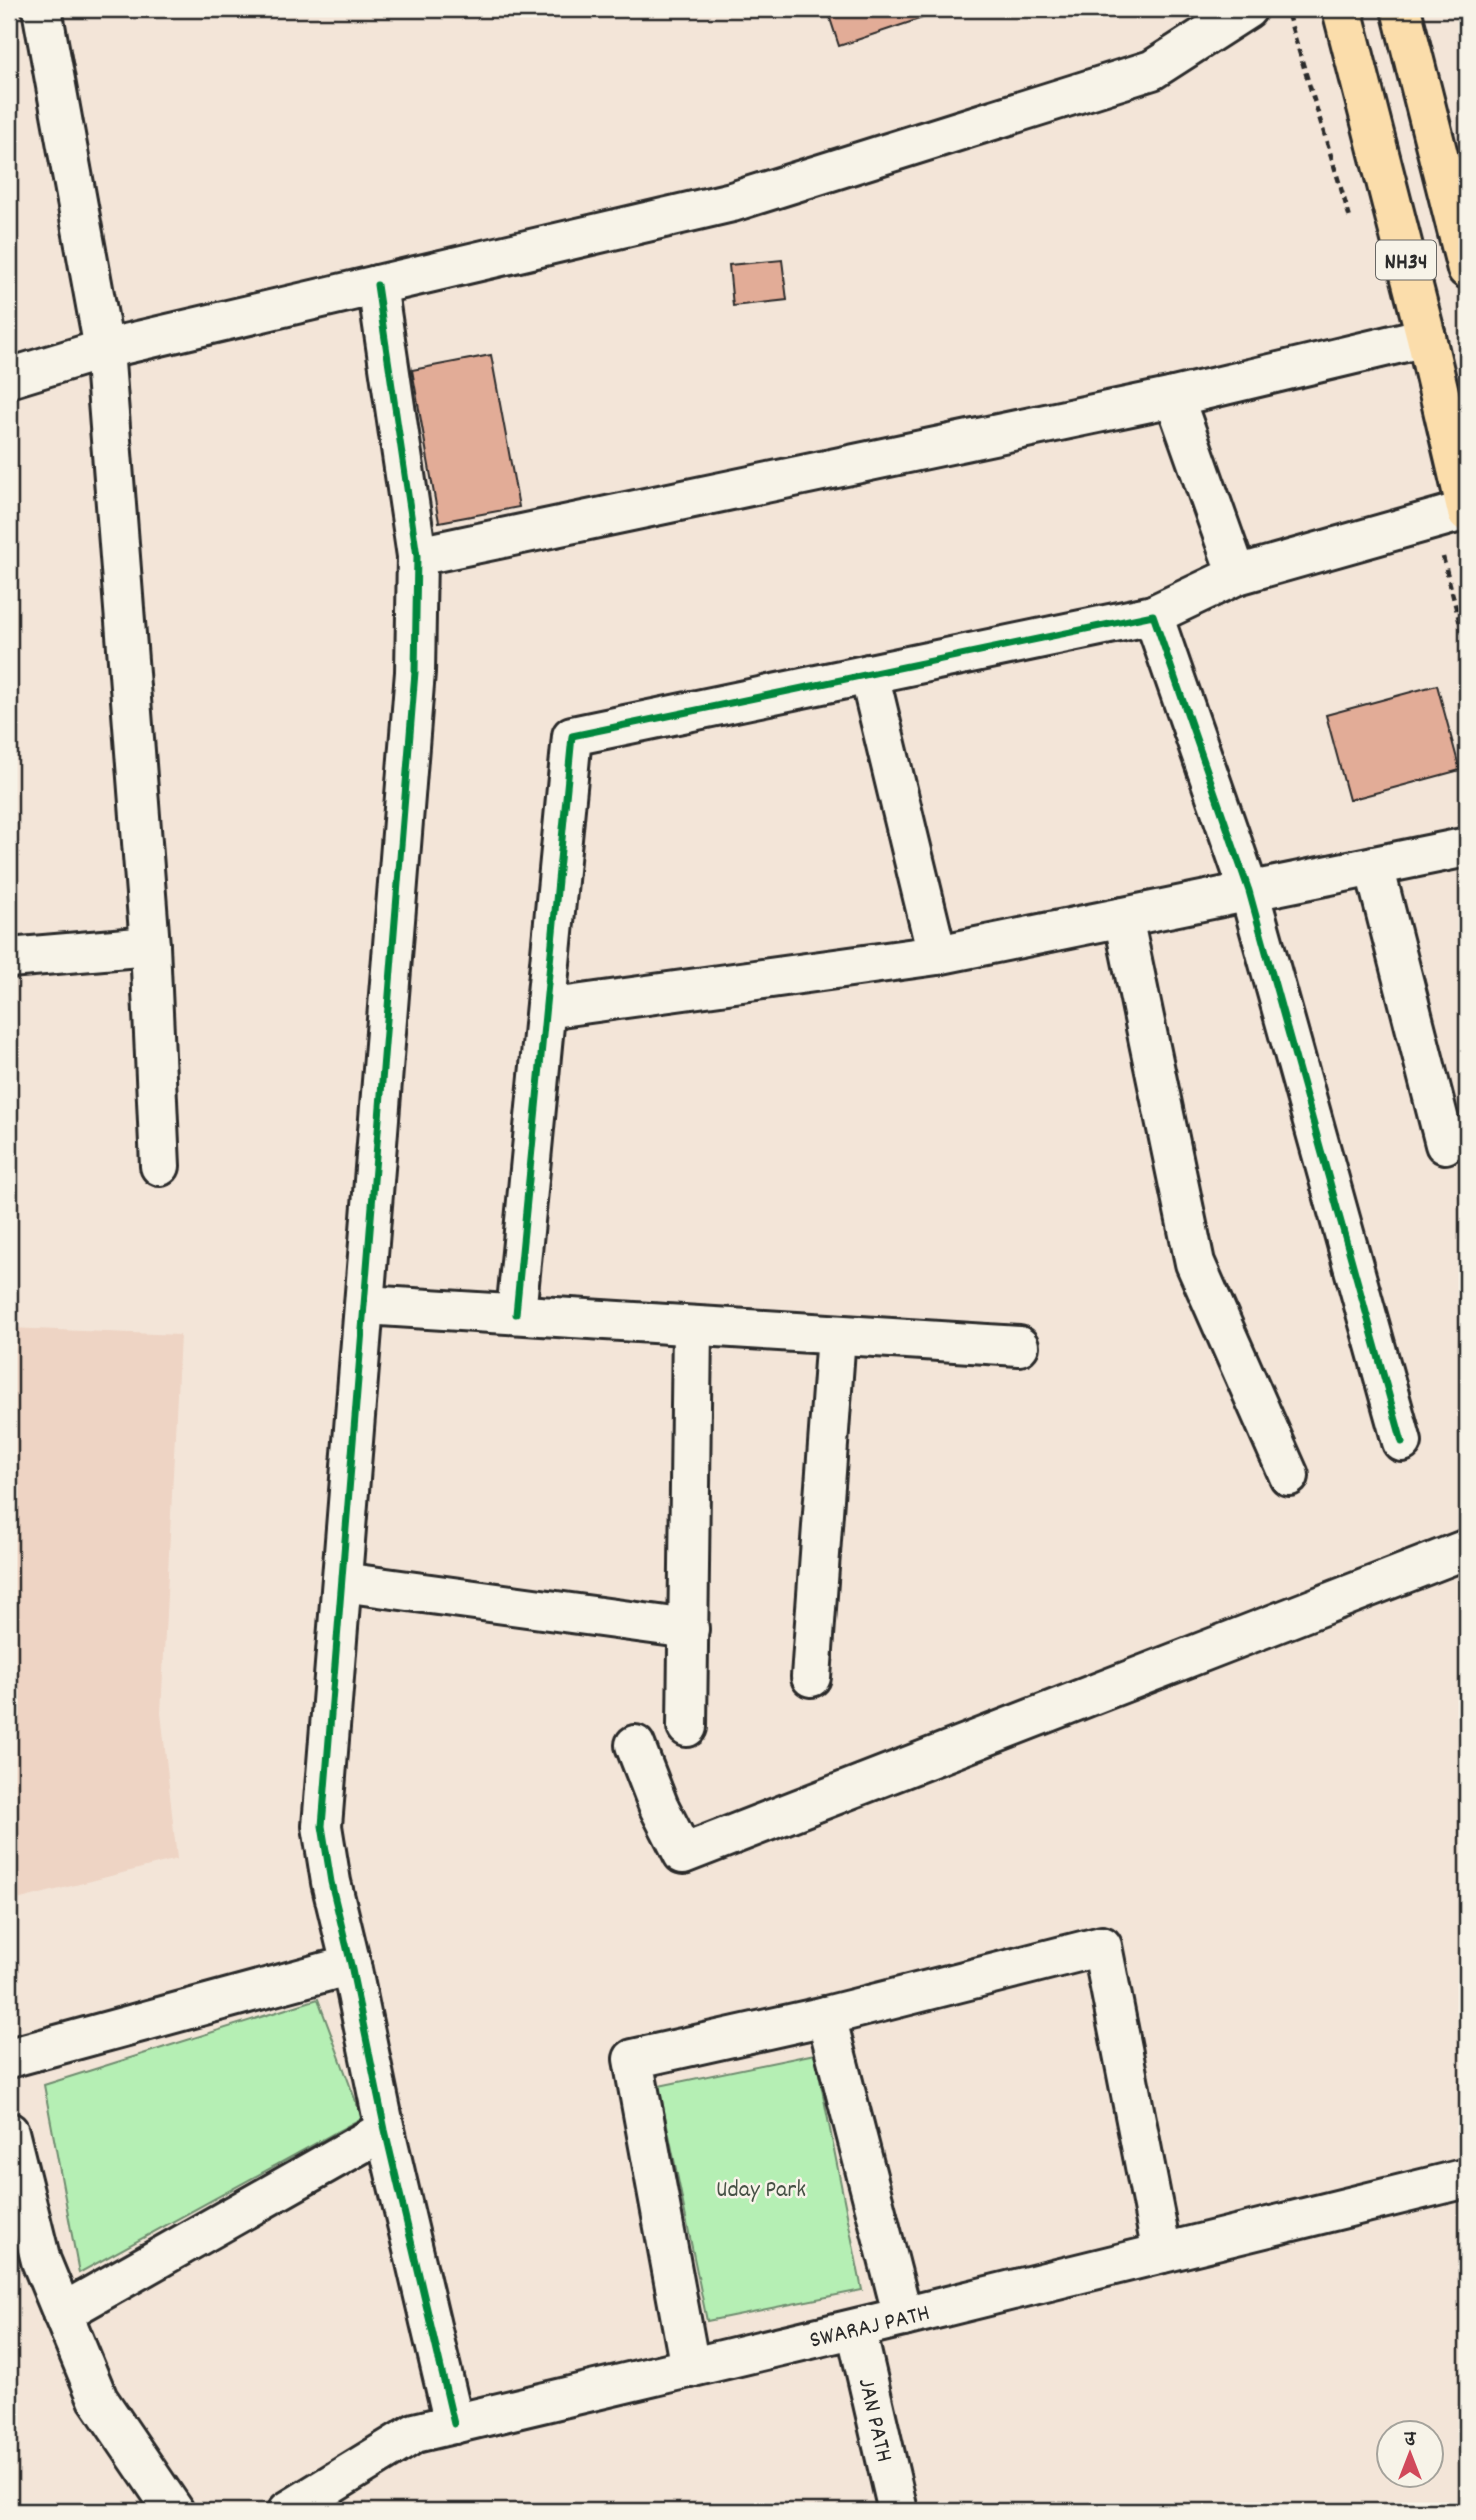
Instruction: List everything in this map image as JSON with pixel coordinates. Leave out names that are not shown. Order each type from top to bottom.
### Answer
[{"type":"highway","name":"NH34","points":[[1342,9],[1426,337],[1467,511]]},
{"type":"highway","name":"NH34","points":[[1401,9],[1467,269]]},
{"type":"street","points":[[42,9],[104,349],[150,946],[160,1166]]},
{"type":"street","points":[[9,378],[104,349],[732,202],[1152,70],[1247,9]]},
{"type":"street","points":[[377,285],[416,556],[415,672],[322,1826],[331,1882],[385,2130],[454,2424]]},
{"type":"street","points":[[416,556],[1174,397],[1426,337]]},
{"type":"street","points":[[1174,397],[1237,575]]},
{"type":"street","points":[[516,1314],[572,736],[1153,615],[1237,575],[1467,511]]},
{"type":"street","points":[[1153,615],[1249,891],[1402,1442]]},
{"type":"street","points":[[869,674],[937,955]]},
{"type":"street","points":[[546,1009],[937,955],[1467,847]]},
{"type":"street","points":[[1374,866],[1445,1144]]},
{"type":"street","points":[[1123,916],[1195,1263],[1289,1476]]},
{"type":"street","points":[[9,958],[150,946]]},
{"type":"street","points":[[365,1305],[1019,1346]]},
{"type":"street","points":[[687,1727],[692,1325]]},
{"type":"street","points":[[811,1677],[836,1335]]},
{"type":"street","points":[[635,1745],[659,1807],[683,1854],[1467,1549]]},
{"type":"street","points":[[342,1582],[689,1629]]},
{"type":"street","points":[[690,2368],[633,2059],[826,2016],[1102,1946],[1162,2253]]},
{"type":"street","points":[[9,2058],[351,1965]]},
{"type":"street","points":[[826,2016],[903,2317]]},
{"type":"street","points":[[62,2313],[385,2130]]},
{"type":"street","points":[[9,2132],[41,2261],[98,2399],[174,2511]]},
{"type":"street","name":"SWARAJ PATH","points":[[288,2511],[415,2433],[856,2329],[1467,2178]]},
{"type":"street","name":"JAN PATH","points":[[856,2329],[898,2511]]},
{"type":"shaded area","points":[[9,1328],[180,1335],[161,1713],[177,1859],[9,1902]]},
{"type":"green space","points":[[318,1999],[362,2118],[79,2273],[44,2085]]},
{"type":"green space","name":"Uday Park","points":[[815,2054],[862,2290],[707,2321],[659,2086]]},
{"type":"building","points":[[827,9],[949,9],[839,46]]},
{"type":"building","points":[[782,260],[787,300],[733,306],[729,265]]},
{"type":"building","points":[[491,355],[519,507],[439,522],[412,370]]},
{"type":"building","points":[[1437,685],[1460,770],[1349,800],[1326,715]]},
{"type":"cycle path","points":[[377,285],[417,556],[415,672],[322,1826],[331,1882],[385,2130],[454,2424]]},
{"type":"cycle path","points":[[516,1314],[572,736],[1153,615],[1249,891],[1402,1442]]}]
